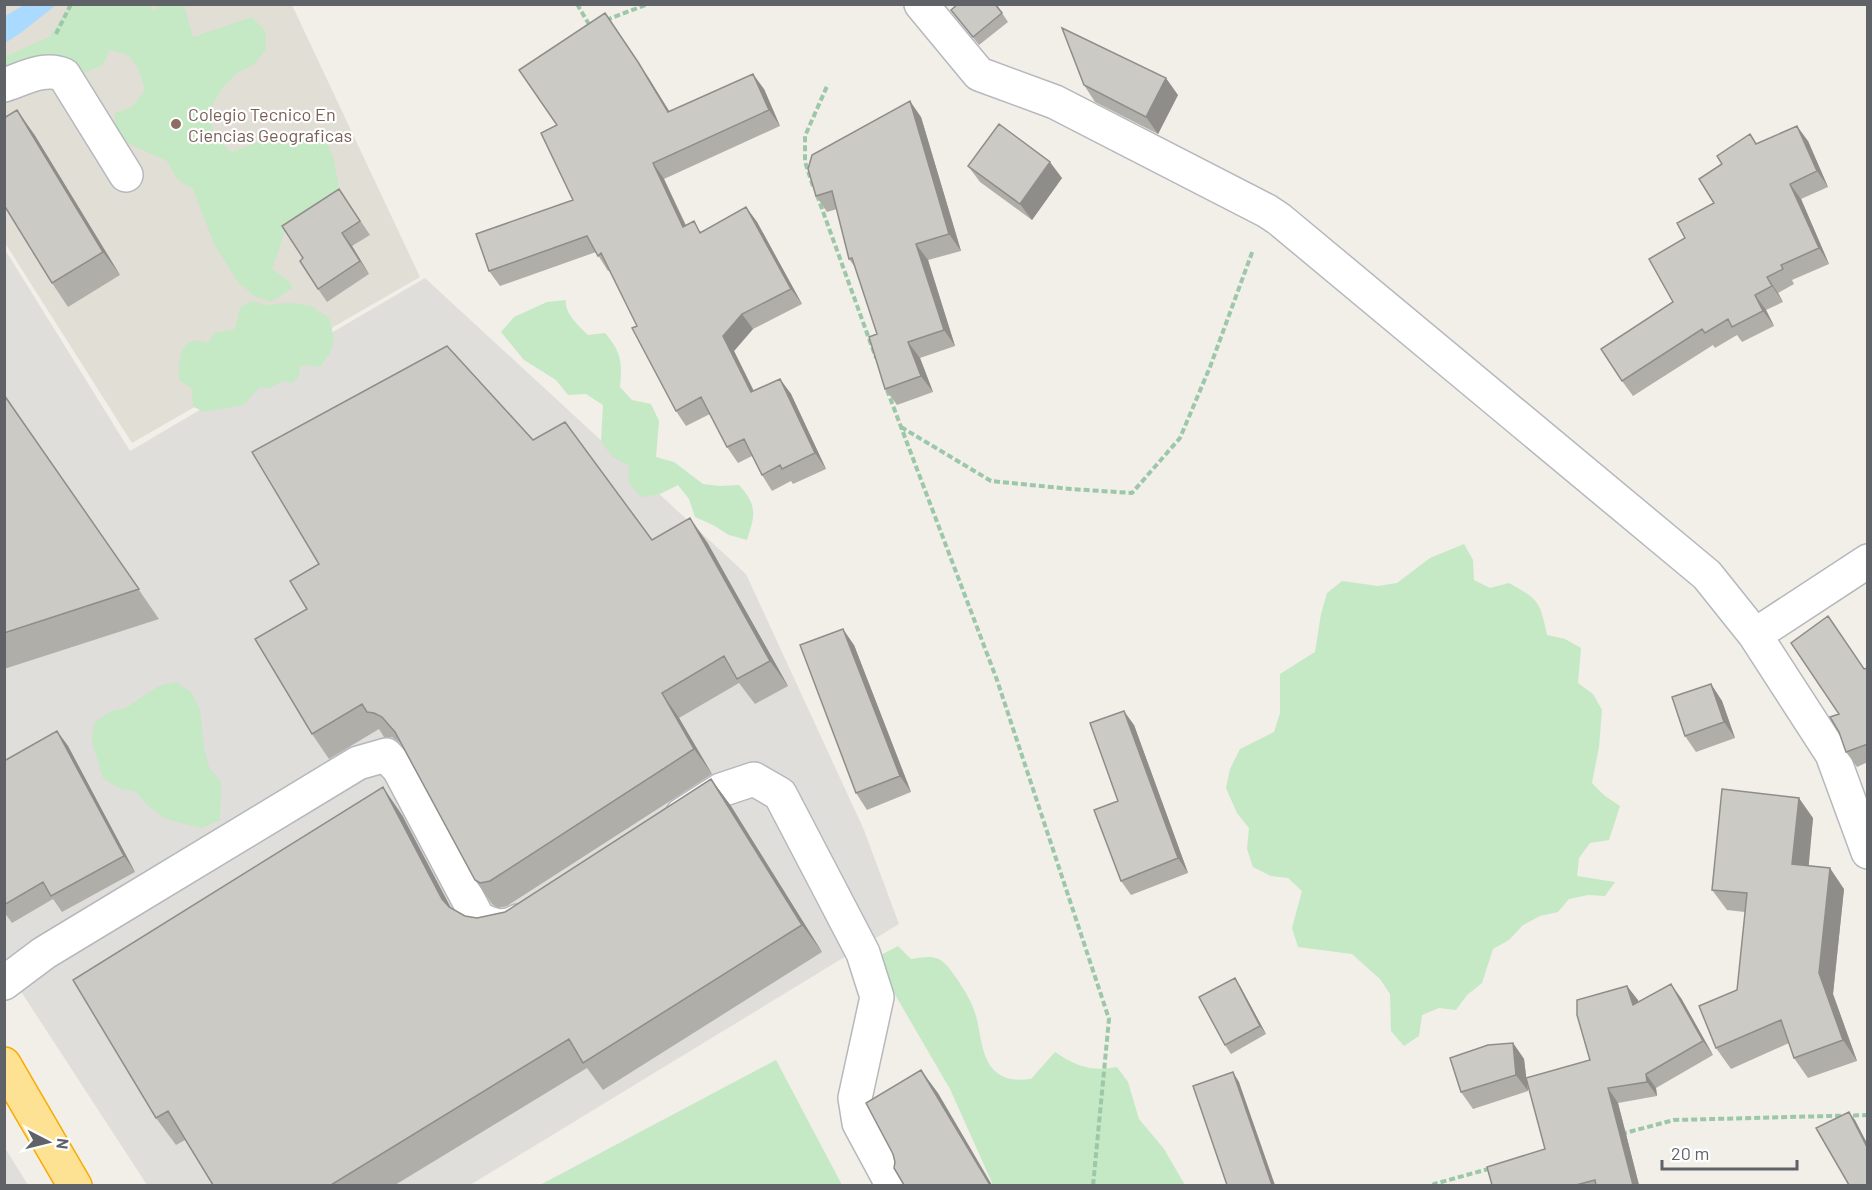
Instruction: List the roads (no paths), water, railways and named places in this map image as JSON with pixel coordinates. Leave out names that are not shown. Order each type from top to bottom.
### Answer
[{"type":"highway","points":[[4,1064],[75,1185]]},
{"type":"street","points":[[921,4],[979,74],[1055,102],[1267,211],[1707,576],[1755,635],[1832,754],[1868,852]]},
{"type":"street","points":[[4,85],[47,71],[64,75],[126,175]]},
{"type":"street","points":[[1755,635],[1868,561]]},
{"type":"street","points":[[4,983],[44,953],[347,770],[386,755],[399,769],[478,918],[494,927],[514,924],[543,905]]},
{"type":"street","points":[[662,828],[722,790],[754,779],[780,794],[863,953],[877,997],[855,1098],[859,1123],[893,1185]]},
{"type":"water","points":[[26,4],[56,5],[5,43],[5,16]]},
{"type":"place","name":"Colegio Tecnico En Ciencias Geograficas","points":[[176,124]]}]
